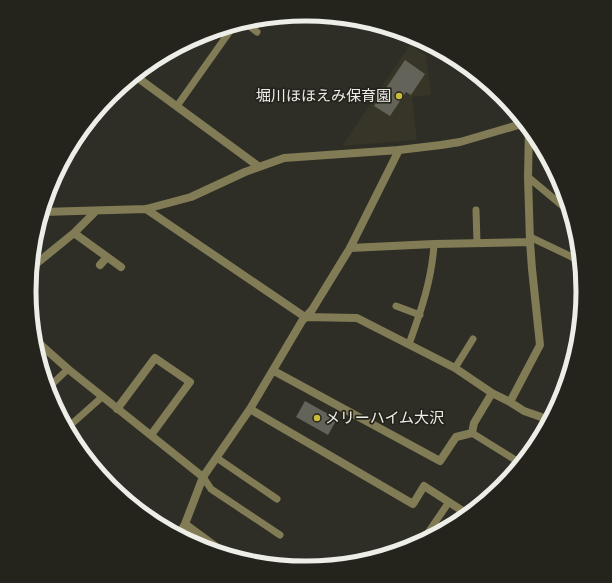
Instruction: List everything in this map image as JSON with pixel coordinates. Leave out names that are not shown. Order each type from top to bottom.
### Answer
[{"type":"street","points":[[138,79],[258,166]]},
{"type":"street","points":[[48,212],[146,209],[191,197],[258,166],[284,158],[399,150],[460,142],[519,125]]},
{"type":"street","points":[[510,402],[540,345],[530,239],[528,177],[529,138]]},
{"type":"street","points":[[181,531],[203,478],[250,409],[305,317],[312,310],[350,248],[399,150]]},
{"type":"street","points":[[146,209],[305,317],[357,318],[455,368],[492,393],[524,411],[545,418]]},
{"type":"street","points":[[37,263],[74,233],[96,211]]},
{"type":"street","points":[[74,233],[121,267]]},
{"type":"street","points":[[350,248],[477,243],[530,239]]},
{"type":"street","points":[[100,265],[106,257]]},
{"type":"street","points":[[41,345],[102,397],[203,478]]},
{"type":"street","points":[[117,409],[154,358],[190,382],[151,435]]},
{"type":"street","points":[[274,371],[440,461],[456,437],[472,433],[474,423],[492,393]]},
{"type":"street","points":[[250,409],[412,504],[424,486],[463,511]]},
{"type":"street","points":[[185,524],[216,547]]},
{"type":"lane","points":[[250,27],[257,32]]},
{"type":"lane","points":[[177,106],[229,32]]},
{"type":"lane","points":[[528,177],[562,206]]},
{"type":"lane","points":[[476,210],[477,243]]},
{"type":"lane","points":[[530,239],[574,259]]},
{"type":"lane","points":[[409,344],[420,315],[426,293],[433,262],[434,244]]},
{"type":"lane","points":[[396,306],[420,315]]},
{"type":"lane","points":[[455,368],[473,339]]},
{"type":"lane","points":[[52,384],[68,369]]},
{"type":"lane","points":[[70,424],[102,397]]},
{"type":"lane","points":[[472,433],[517,461]]},
{"type":"lane","points":[[217,458],[277,499]]},
{"type":"lane","points":[[203,478],[211,489],[280,535]]},
{"type":"lane","points":[[428,533],[449,502]]},
{"type":"shaded area","name":"堀川ほほえみ保育園","points":[[410,45],[426,55],[431,95],[412,97],[417,140],[342,146]]},
{"type":"building","points":[[405,60],[425,74],[411,95],[406,92],[390,116],[374,106]]},
{"type":"building","name":"メリーハイム大沢","points":[[305,401],[337,419],[328,435],[296,417]]},
{"type":"place","name":"堀川ほほえみ保育園","points":[[399,96]]},
{"type":"place","name":"メリーハイム大沢","points":[[317,418]]}]
